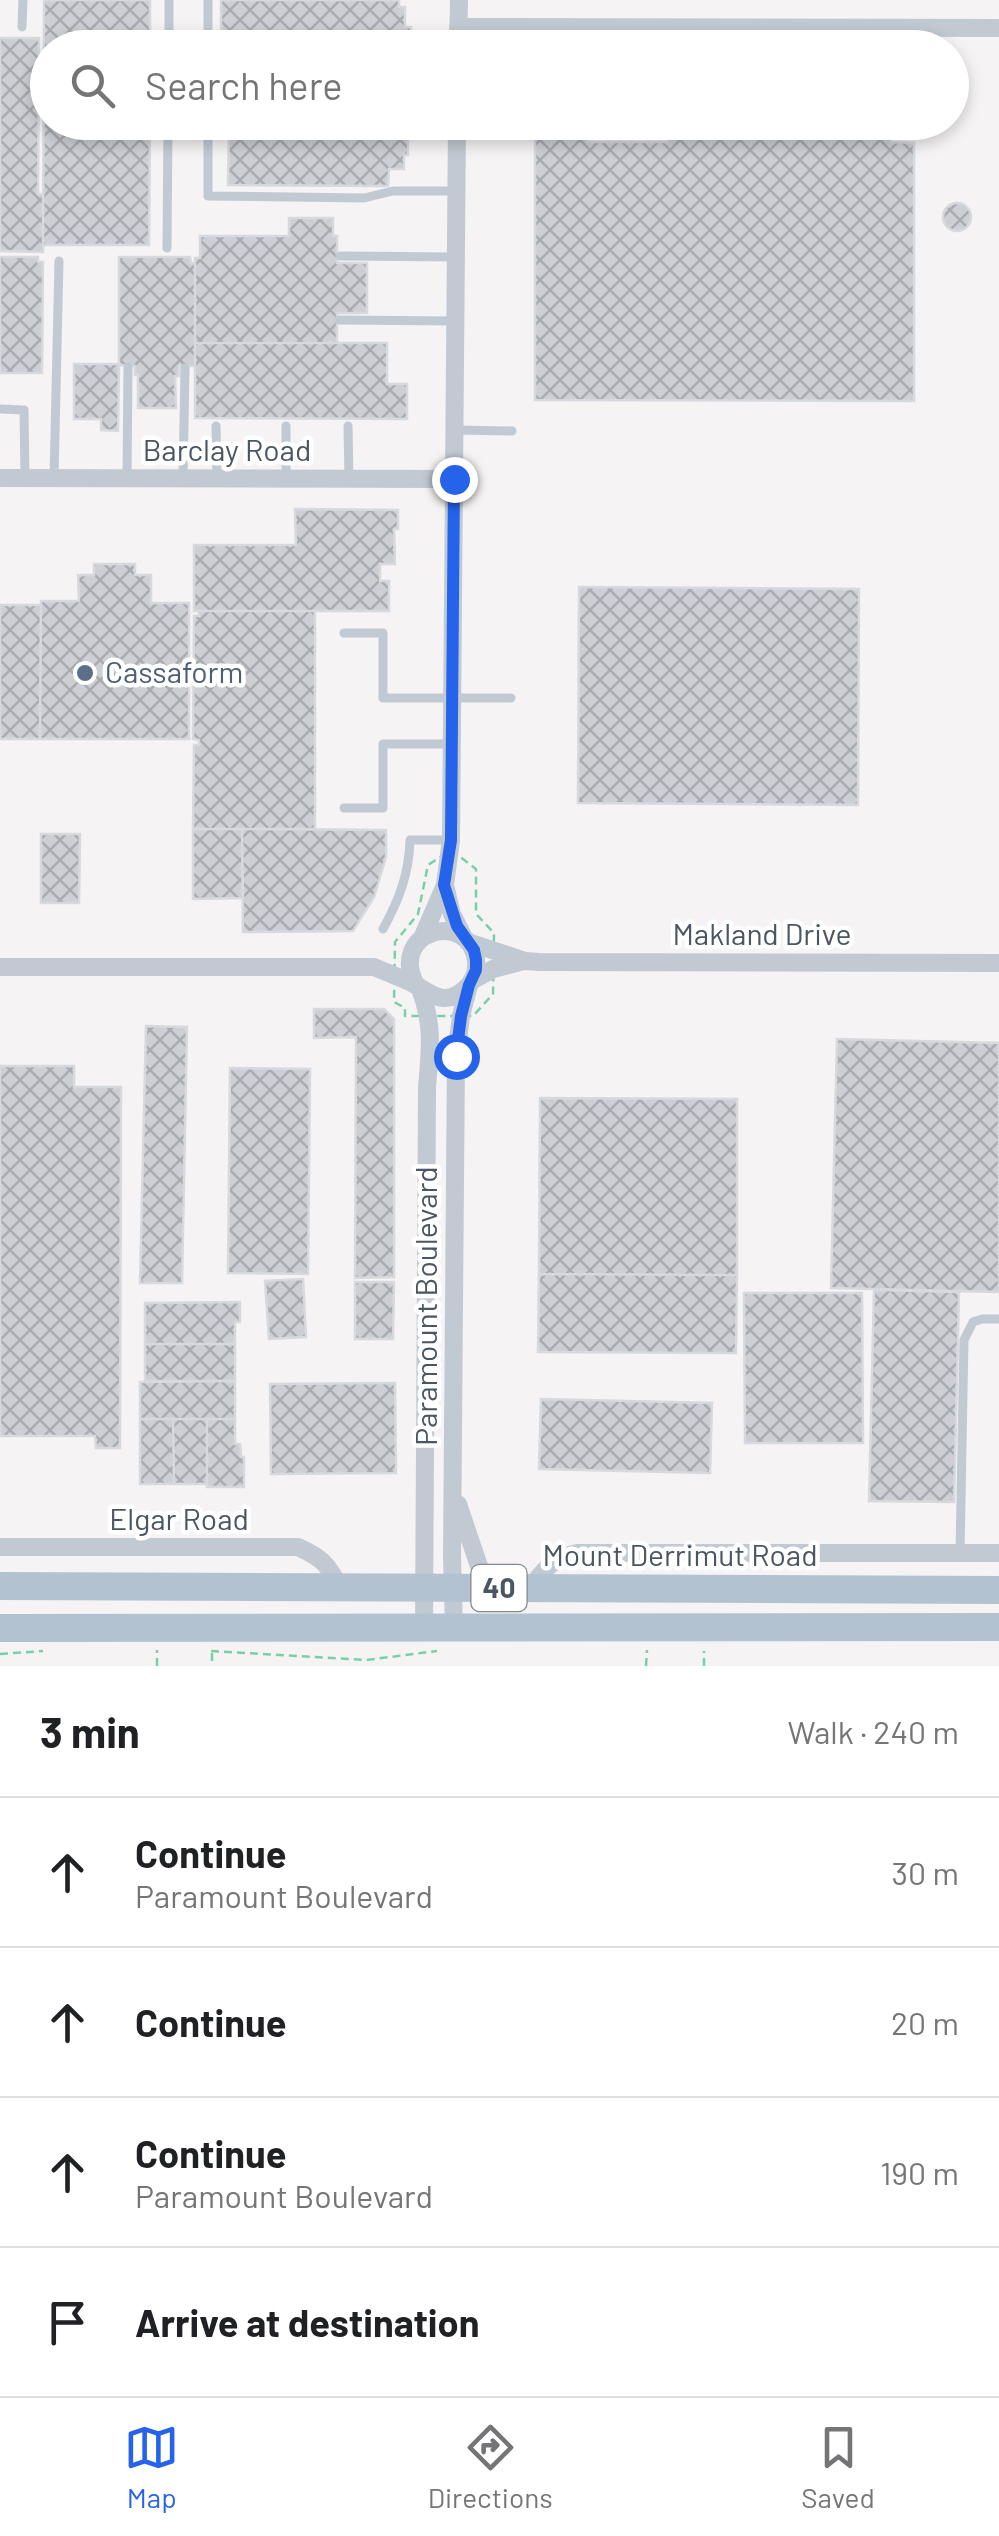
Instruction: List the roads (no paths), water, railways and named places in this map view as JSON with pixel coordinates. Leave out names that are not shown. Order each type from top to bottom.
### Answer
[{"type":"main road","name":"Mount Derrimut Road","points":[[0,1586],[999,1590]]},
{"type":"main road","name":"40","points":[[0,1628],[999,1627]]},
{"type":"street","points":[[458,0],[458,30]]},
{"type":"street","points":[[458,26],[999,28]]},
{"type":"street","points":[[418,987],[409,964],[411,954],[444,885],[451,840],[457,140]]},
{"type":"street","name":"Barclay Road","points":[[0,478],[454,479]]},
{"type":"street","points":[[0,967],[374,967],[429,995],[451,997],[471,982],[476,960],[452,914],[444,885]]},
{"type":"street","points":[[374,967],[442,930],[466,940]]},
{"type":"street","name":"Makland Drive","points":[[466,940],[540,962],[999,963]]},
{"type":"street","name":"Makland Drive","points":[[471,982],[493,969],[525,960]]},
{"type":"street","name":"Paramount Boulevard","points":[[454,1629],[456,1056],[461,1016],[471,982]]},
{"type":"street","name":"Paramount Boulevard","points":[[418,987],[428,1017],[431,1050],[426,1087],[424,1629]]},
{"type":"street","points":[[453,1489],[480,1570],[498,1588]]},
{"type":"street","name":"Elgar Road","points":[[0,1547],[298,1547],[329,1565],[340,1588]]},
{"type":"street","points":[[530,1588],[553,1562],[577,1552],[999,1553]]},
{"type":"lane","points":[[22,0],[22,26]]},
{"type":"lane","points":[[169,30],[170,0]]},
{"type":"lane","points":[[208,0],[208,30]]},
{"type":"lane","points":[[167,248],[168,140]]},
{"type":"lane","points":[[208,140],[208,196],[364,198],[393,192],[456,191]]},
{"type":"lane","points":[[340,256],[456,257]]},
{"type":"lane","points":[[54,478],[59,261]]},
{"type":"lane","points":[[338,320],[456,322]]},
{"type":"lane","points":[[127,478],[128,367]]},
{"type":"lane","points":[[184,478],[185,368]]},
{"type":"lane","points":[[0,409],[24,410],[25,478]]},
{"type":"lane","points":[[216,426],[217,479]]},
{"type":"lane","points":[[286,426],[286,479]]},
{"type":"lane","points":[[348,426],[349,479]]},
{"type":"lane","points":[[454,430],[512,431]]},
{"type":"lane","points":[[344,633],[383,632],[383,698],[511,698]]},
{"type":"lane","points":[[344,808],[383,808],[382,744],[452,744]]},
{"type":"lane","points":[[382,930],[410,864],[410,840],[451,840]]},
{"type":"lane","points":[[960,1553],[964,1340],[973,1322],[999,1320]]},
{"type":"place","name":"Cassaform","points":[[85,673]]}]
